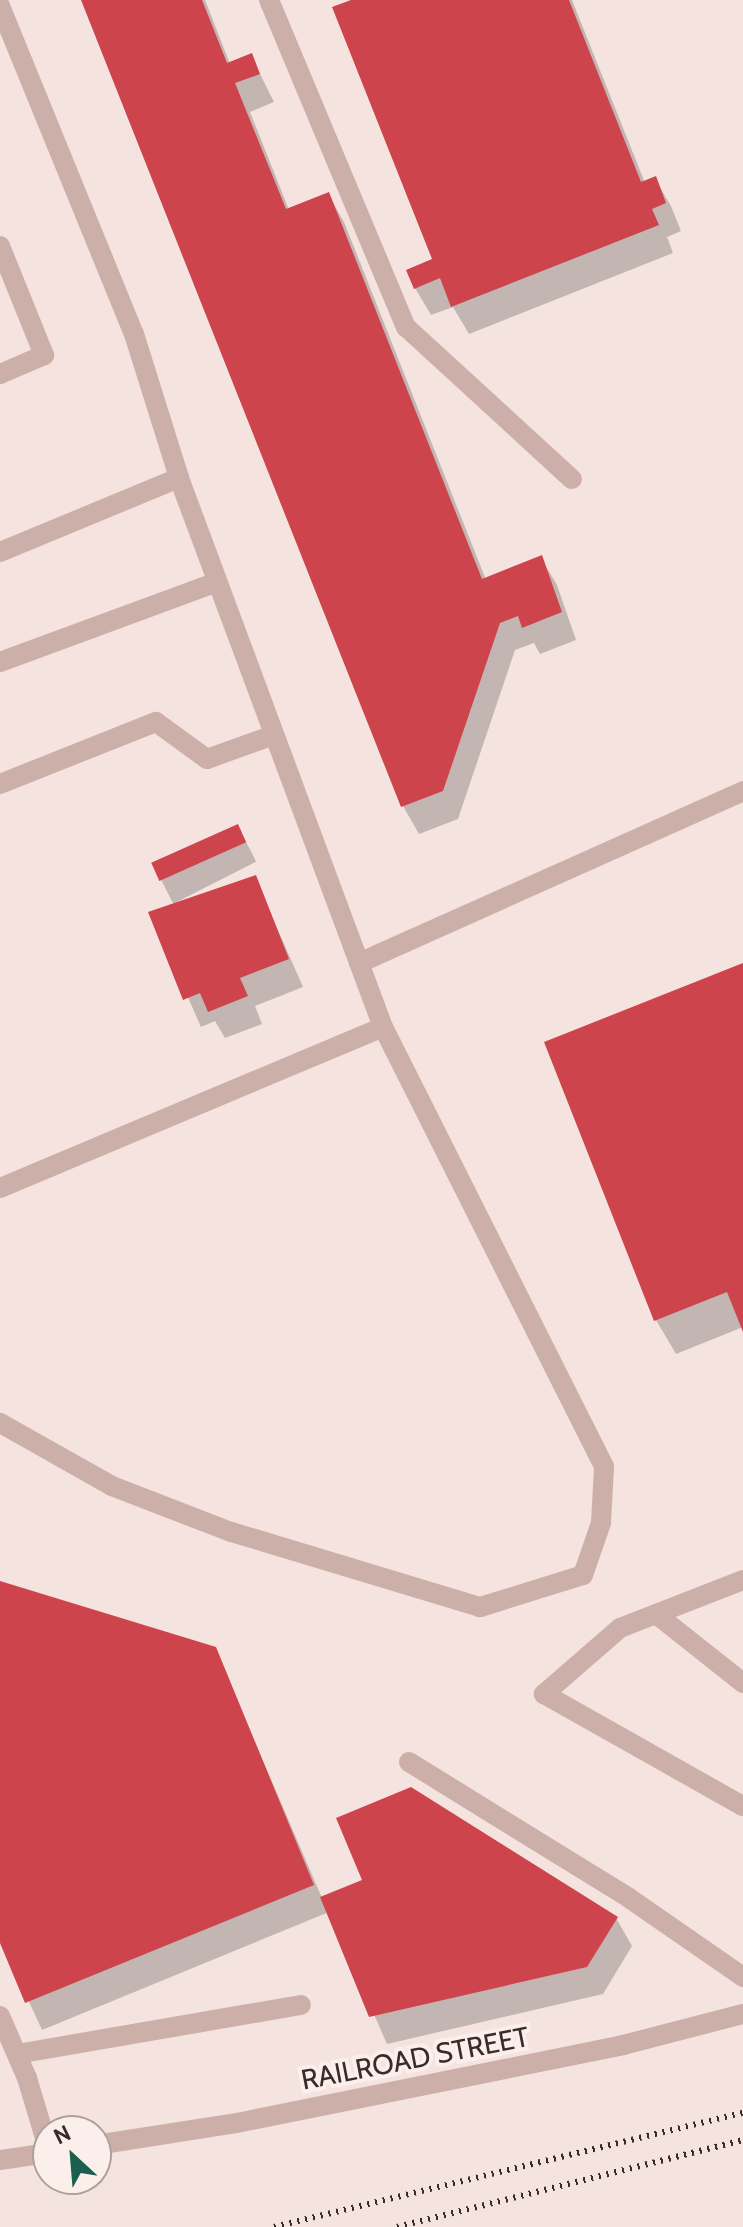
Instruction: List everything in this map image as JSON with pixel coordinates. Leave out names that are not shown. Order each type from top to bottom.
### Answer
[{"type":"street","points":[[269,0],[406,327],[572,479]]},
{"type":"street","points":[[0,6],[134,334],[179,478],[383,1027],[604,1467],[601,1523],[583,1575],[480,1607],[231,1532],[112,1486],[0,1423]]},
{"type":"street","points":[[0,246],[44,355],[0,374]]},
{"type":"street","points":[[0,552],[179,478]]},
{"type":"street","points":[[0,662],[217,582]]},
{"type":"street","points":[[0,784],[156,722],[207,759],[274,735]]},
{"type":"street","points":[[359,963],[743,791]]},
{"type":"street","points":[[0,1188],[383,1027]]},
{"type":"street","points":[[743,1580],[620,1628],[544,1694],[743,1806]]},
{"type":"street","points":[[656,1614],[743,1683]]},
{"type":"street","points":[[409,1762],[604,1881],[743,1977]]},
{"type":"street","points":[[17,2054],[301,2005]]},
{"type":"street","name":"RAILROAD STREET","points":[[112,2143],[237,2123],[623,2045],[743,2014]]},
{"type":"street","points":[[0,2016],[17,2054],[37,2115]]},
{"type":"street","points":[[0,2160],[32,2153]]},
{"type":"building","points":[[81,0],[202,0],[227,63],[252,53],[260,74],[235,83],[286,209],[329,192],[482,579],[542,555],[562,612],[522,628],[518,616],[500,623],[443,791],[401,807]]},
{"type":"building","points":[[351,0],[569,0],[641,182],[656,176],[666,203],[652,209],[659,225],[451,307],[440,278],[414,289],[406,270],[432,259],[332,7]]},
{"type":"building","points":[[238,824],[246,842],[159,881],[151,863]]},
{"type":"building","points":[[256,875],[289,959],[240,978],[248,996],[208,1012],[200,993],[183,1000],[148,912]]},
{"type":"building","points":[[743,963],[743,1332],[727,1292],[654,1321],[544,1042]]},
{"type":"building","points":[[0,1581],[216,1647],[314,1885],[25,2003],[0,1943]]},
{"type":"building","points":[[411,1787],[618,1917],[587,1967],[369,2017],[320,1897],[362,1880],[336,1818]]},
{"type":"railway","points":[[274,2227],[743,2113]]},
{"type":"railway","points":[[397,2227],[743,2140]]}]
